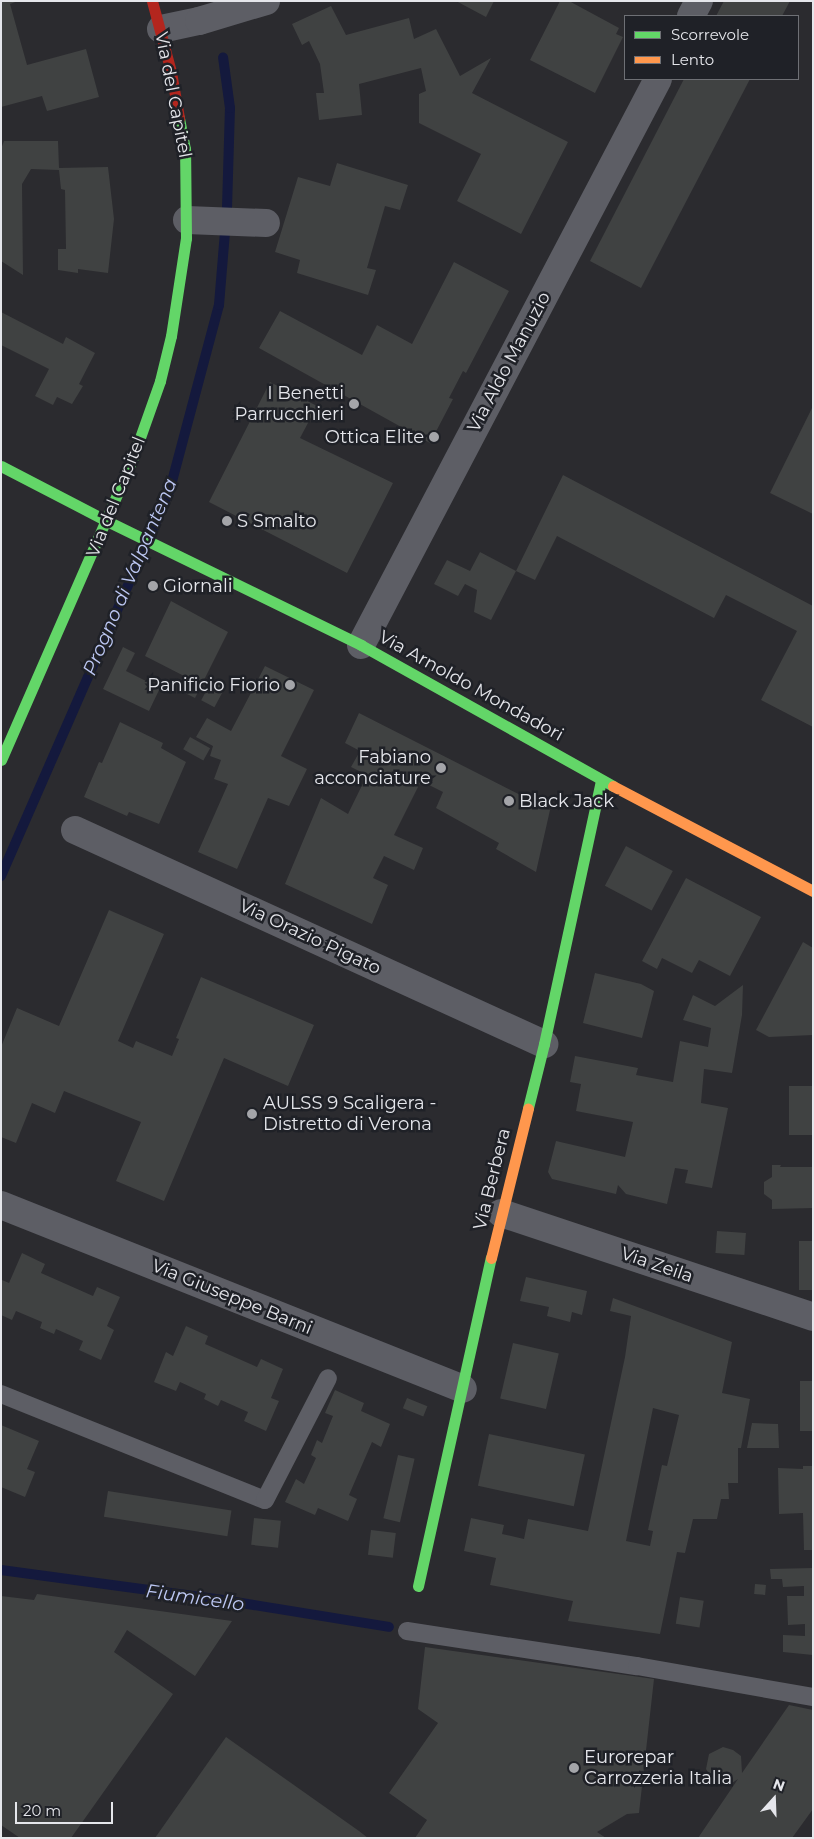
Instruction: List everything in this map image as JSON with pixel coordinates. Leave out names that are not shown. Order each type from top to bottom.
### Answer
[{"type":"street","name":"Via del Capitel","points":[[1,760],[136,451],[160,381],[174,318],[186,238],[185,149],[180,114],[161,29],[152,1]]},
{"type":"street","points":[[161,29],[199,21],[266,1]]},
{"type":"street","points":[[692,15],[699,1]]},
{"type":"street","name":"Via Aldo Manuzio","points":[[361,645],[657,80]]},
{"type":"street","points":[[186,220],[266,223]]},
{"type":"street","name":"Via Arnoldo Mondadori","points":[[1,466],[125,530],[361,645],[601,780],[808,890]]},
{"type":"street","name":"Via Berbera","points":[[418,1586],[501,1213],[544,1044],[601,780]]},
{"type":"street","name":"Via Orazio Pigato","points":[[75,830],[544,1044]]},
{"type":"street","name":"Via Giuseppe Barni","points":[[1,1205],[463,1389]]},
{"type":"street","name":"Via Zeila","points":[[501,1213],[813,1317]]},
{"type":"lane","points":[[1,1394],[264,1500],[328,1378]]},
{"type":"lane","points":[[407,1631],[637,1666],[813,1697]]},
{"type":"building","points":[[1,1],[18,1],[10,4],[27,65],[86,49],[99,97],[47,111],[42,96],[1,107]]},
{"type":"building","points":[[456,1],[494,1],[486,17]]},
{"type":"building","points":[[560,1],[569,1],[619,28],[616,34],[623,37],[595,93],[530,60]]},
{"type":"building","points":[[724,1],[790,1],[783,15],[717,15]]},
{"type":"building","points":[[331,6],[346,35],[409,18],[414,39],[436,29],[460,76],[491,58],[472,93],[568,142],[521,234],[457,201],[481,154],[419,123],[419,94],[426,91],[421,68],[359,84],[362,115],[319,120],[316,93],[324,93],[320,64],[309,41],[302,45],[292,24]]},
{"type":"building","points":[[683,80],[749,80],[641,288],[590,261]]},
{"type":"building","points":[[4,141],[58,141],[59,168],[108,167],[114,219],[108,273],[78,269],[78,273],[58,270],[58,249],[66,249],[65,190],[61,189],[59,170],[31,169],[22,184],[23,275],[1,261],[1,149]]},
{"type":"building","points":[[337,163],[408,185],[400,210],[385,206],[367,268],[376,270],[368,295],[297,273],[300,260],[275,252],[298,177],[330,186]]},
{"type":"building","points":[[454,262],[509,291],[466,373],[463,371],[449,398],[453,399],[430,443],[259,348],[280,311],[362,355],[377,325],[412,344]]},
{"type":"building","points":[[1,312],[63,344],[66,337],[95,353],[79,384],[83,386],[72,404],[57,397],[53,405],[35,396],[49,369],[1,345]]},
{"type":"building","points":[[270,382],[317,406],[300,438],[393,483],[347,573],[209,502]]},
{"type":"building","points":[[813,406],[813,514],[770,493]]},
{"type":"building","points":[[563,475],[813,606],[813,727],[761,700],[797,631],[726,595],[714,618],[557,536],[535,580],[516,571]]},
{"type":"building","points":[[480,552],[516,571],[491,620],[474,612],[477,590],[465,584],[458,596],[434,584],[447,560],[470,571]]},
{"type":"building","points":[[151,579],[161,584],[156,593],[147,589]]},
{"type":"building","points":[[171,601],[228,632],[195,698],[179,690],[186,677],[145,656]]},
{"type":"building","points":[[123,647],[135,653],[126,671],[160,688],[149,711],[103,689]]},
{"type":"building","points":[[265,666],[314,690],[281,756],[307,769],[289,806],[268,798],[237,869],[198,852],[228,784],[214,779],[221,760],[210,756],[213,746],[196,737],[207,718],[231,731]]},
{"type":"building","points":[[212,680],[225,687],[214,707],[201,700]]},
{"type":"building","points":[[359,713],[550,810],[536,872],[496,849],[499,843],[436,808],[443,792],[421,781],[394,835],[423,848],[414,870],[384,856],[373,878],[388,885],[372,924],[285,884],[321,798],[348,814],[367,775],[351,767],[360,751],[345,743]]},
{"type":"building","points":[[120,722],[163,743],[161,748],[186,762],[159,824],[129,812],[127,816],[84,797],[99,762],[102,763]]},
{"type":"building","points":[[190,737],[210,748],[203,760],[183,749]]},
{"type":"building","points":[[626,846],[673,871],[652,911],[605,886]]},
{"type":"building","points":[[686,878],[761,917],[730,976],[699,960],[692,973],[662,958],[657,969],[642,961]]},
{"type":"building","points":[[109,910],[164,934],[118,1041],[133,1048],[136,1041],[172,1056],[179,1039],[176,1038],[201,977],[314,1025],[288,1086],[224,1058],[164,1201],[116,1181],[141,1122],[64,1091],[55,1113],[32,1103],[16,1143],[1,1137],[1,1047],[17,1008],[59,1026]]},
{"type":"building","points":[[803,942],[813,948],[813,1035],[769,1037],[756,1030]]},
{"type":"building","points":[[595,973],[641,984],[654,991],[642,1038],[583,1023]]},
{"type":"building","points":[[743,985],[742,1015],[732,1073],[704,1069],[701,1103],[728,1108],[712,1188],[685,1183],[688,1170],[675,1168],[667,1204],[626,1194],[618,1185],[616,1194],[552,1179],[548,1172],[556,1141],[625,1157],[633,1122],[576,1111],[581,1084],[570,1082],[575,1056],[638,1068],[636,1075],[673,1082],[680,1041],[708,1047],[711,1028],[683,1020],[693,995],[715,1006]]},
{"type":"building","points":[[789,1086],[813,1086],[813,1135],[789,1135]]},
{"type":"building","points":[[772,1165],[781,1165],[780,1167],[813,1167],[813,1208],[772,1209],[772,1200],[764,1194],[764,1182],[772,1177]]},
{"type":"building","points":[[717,1231],[746,1233],[744,1255],[715,1253]]},
{"type":"building","points":[[799,1241],[813,1241],[813,1290],[799,1290]]},
{"type":"building","points":[[22,1253],[45,1264],[41,1273],[93,1296],[97,1287],[120,1297],[107,1326],[114,1330],[101,1360],[79,1350],[83,1341],[56,1329],[54,1334],[40,1328],[42,1322],[16,1311],[12,1320],[1,1315],[1,1282],[2,1280],[9,1283]]},
{"type":"building","points":[[526,1277],[587,1291],[582,1315],[572,1312],[570,1322],[547,1316],[549,1307],[520,1301]]},
{"type":"building","points":[[613,1298],[732,1342],[722,1393],[750,1399],[741,1448],[738,1448],[738,1483],[728,1483],[729,1499],[721,1499],[717,1519],[693,1519],[685,1553],[677,1552],[660,1634],[568,1621],[573,1601],[490,1585],[496,1558],[464,1551],[471,1518],[504,1525],[502,1534],[524,1539],[528,1519],[588,1531],[625,1357],[631,1316],[610,1311]],"holes":[[[653,1408],[679,1415],[667,1466],[662,1465],[648,1530],[653,1531],[650,1546],[626,1541]]]},
{"type":"building","points":[[186,1326],[208,1336],[205,1344],[257,1367],[261,1359],[283,1369],[271,1398],[279,1401],[266,1431],[244,1421],[248,1412],[221,1400],[218,1406],[204,1399],[206,1394],[180,1382],[176,1391],[154,1382],[166,1352],[173,1356]]},
{"type":"building","points":[[513,1343],[559,1354],[546,1409],[500,1399]]},
{"type":"building","points":[[800,1381],[813,1381],[813,1431],[800,1431]]},
{"type":"building","points":[[335,1390],[364,1403],[361,1411],[390,1424],[381,1447],[372,1442],[349,1495],[357,1499],[348,1521],[318,1508],[315,1515],[285,1502],[296,1479],[304,1484],[316,1458],[311,1455],[317,1440],[322,1443],[333,1416],[325,1413]]},
{"type":"building","points":[[407,1398],[427,1406],[423,1416],[403,1408]]},
{"type":"building","points":[[752,1423],[778,1424],[779,1448],[747,1448]]},
{"type":"building","points":[[1,1425],[39,1441],[27,1469],[35,1472],[25,1497],[1,1487]]},
{"type":"building","points":[[489,1434],[585,1454],[574,1506],[478,1486]]},
{"type":"building","points":[[398,1455],[415,1459],[400,1522],[383,1518]]},
{"type":"building","points":[[803,1466],[813,1466],[813,1550],[804,1550],[803,1513],[779,1514],[778,1468],[803,1469]]},
{"type":"building","points":[[108,1491],[231,1511],[227,1536],[104,1517]]},
{"type":"building","points":[[254,1518],[281,1521],[278,1548],[251,1545]]},
{"type":"building","points":[[371,1530],[396,1533],[393,1558],[368,1555]]},
{"type":"building","points":[[813,1568],[813,1655],[783,1652],[783,1635],[805,1636],[805,1624],[788,1625],[787,1596],[804,1596],[804,1586],[783,1587],[782,1579],[771,1579],[770,1569]]},
{"type":"building","points":[[755,1584],[766,1585],[765,1595],[754,1594]]},
{"type":"building","points":[[37,1594],[232,1621],[195,1676],[127,1630],[114,1652],[173,1694],[71,1838],[20,1838],[1,1825],[1,1596],[34,1600]]},
{"type":"building","points":[[680,1597],[704,1601],[699,1627],[676,1624]]},
{"type":"building","name":"Eurorepar Carrozzeria Italia","points":[[425,1647],[654,1679],[639,1813],[627,1814],[597,1832],[606,1838],[415,1838],[427,1820],[389,1793],[438,1723],[418,1709]]},
{"type":"building","points":[[789,1705],[813,1710],[813,1809],[792,1838],[698,1838],[738,1779],[729,1785],[714,1782],[706,1769],[709,1754],[723,1747],[733,1750],[741,1756],[742,1773]]},
{"type":"building","points":[[226,1737],[359,1831],[368,1838],[155,1838]]},
{"type":"waterway","name":"Progno di Valpantena","points":[[1,876],[170,489],[219,305],[227,208],[230,108],[223,57]]},
{"type":"waterway","name":"Fiumicello","points":[[1,1570],[223,1600],[389,1627]]},
{"type":"traffic: fast","points":[[1,760],[131,463],[160,381],[171,336],[186,238],[185,149],[179,118]]},
{"type":"traffic: fast","points":[[1,466],[107,521],[361,645],[613,786]]},
{"type":"traffic: fast","points":[[528,1108],[544,1044],[601,780]]},
{"type":"traffic: fast","points":[[418,1586],[491,1258]]},
{"type":"traffic: slow","points":[[613,786],[813,891]]},
{"type":"traffic: slow","points":[[491,1258],[528,1108]]},
{"type":"traffic: jam","points":[[152,1],[171,72],[179,118]]},
{"type":"place","name":"I Benetti Parrucchieri","points":[[354,404]]},
{"type":"place","name":"Ottica Elite","points":[[434,437]]},
{"type":"place","name":"S Smalto","points":[[227,521]]},
{"type":"place","name":"Giornali","points":[[153,586]]},
{"type":"place","name":"Panificio Fiorio","points":[[290,685]]},
{"type":"place","name":"Fabiano acconciature","points":[[441,768]]},
{"type":"place","name":"Black Jack","points":[[509,801]]},
{"type":"place","name":"AULSS 9 Scaligera - Distretto di Verona","points":[[252,1114]]},
{"type":"place","name":"Eurorepar Carrozzeria Italia","points":[[574,1768]]}]
